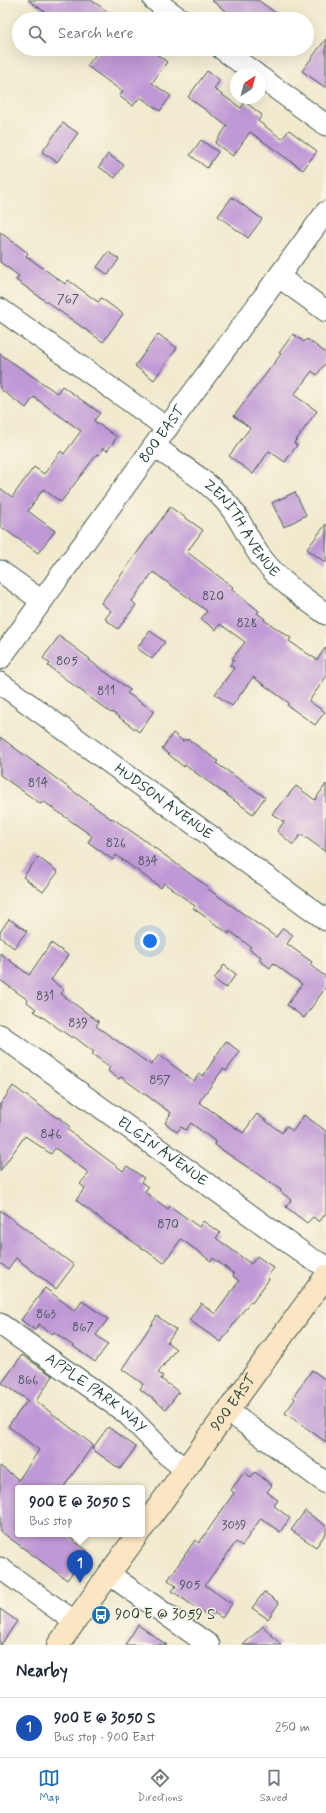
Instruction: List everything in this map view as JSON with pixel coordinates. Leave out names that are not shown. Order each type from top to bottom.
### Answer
[{"type":"street","points":[[154,0],[170,12]]},
{"type":"street","points":[[232,56],[248,68]]},
{"type":"street","points":[[266,81],[326,125]]},
{"type":"street","name":"800 EAST","points":[[0,659],[166,428],[326,212]]},
{"type":"street","points":[[279,277],[326,311]]},
{"type":"street","points":[[0,309],[166,428]]},
{"type":"street","name":"ZENITH AVENUE","points":[[154,446],[209,486],[224,500],[236,514],[259,555],[274,574],[326,614]]},
{"type":"street","points":[[0,571],[42,601]]},
{"type":"street","name":"HUDSON AVENUE","points":[[0,683],[326,920]]},
{"type":"street","name":"ELGIN AVENUE","points":[[0,1035],[310,1258],[326,1266]]},
{"type":"street","name":"900 EAST","points":[[145,1525],[326,1276]]},
{"type":"street","name":"APPLE PARK WAY","points":[[0,1324],[126,1414],[166,1455],[186,1469]]},
{"type":"street","points":[[228,1411],[326,1483]]},
{"type":"street","points":[[58,1645],[136,1537]]},
{"type":"street","points":[[0,1568],[75,1622]]},
{"type":"street","points":[[109,1574],[208,1645]]},
{"type":"building","points":[[28,0],[91,0],[108,12],[45,12]]},
{"type":"building","points":[[211,0],[258,0],[274,12],[227,12]]},
{"type":"building","points":[[326,39],[326,88],[302,71]]},
{"type":"building","points":[[95,56],[159,56],[167,62],[152,83],[171,96],[160,111],[140,97],[133,106],[119,96],[123,92],[87,66]]},
{"type":"building","points":[[207,71],[220,80],[214,89],[230,100],[230,104],[235,104],[241,108],[244,104],[248,104],[262,115],[258,121],[282,139],[289,130],[317,151],[303,170],[250,132],[233,156],[215,143],[227,126],[188,97]]},
{"type":"building","points":[[63,123],[78,133],[57,162],[42,152]]},
{"type":"building","points":[[201,140],[218,152],[207,168],[190,155]]},
{"type":"building","points":[[108,154],[124,165],[115,178],[99,167]]},
{"type":"building","points":[[232,197],[262,219],[248,238],[218,216]]},
{"type":"building","points":[[0,232],[28,253],[26,256],[65,284],[68,280],[98,302],[101,298],[123,314],[103,342],[16,280],[19,276],[0,262]]},
{"type":"building","points":[[108,252],[119,259],[108,275],[97,267]]},
{"type":"building","points":[[158,334],[177,348],[154,380],[135,366]]},
{"type":"building","points":[[293,334],[304,342],[307,339],[326,353],[326,362],[317,375],[312,371],[294,395],[317,411],[294,443],[297,445],[285,462],[269,451],[253,474],[229,456],[250,428],[234,416],[281,354],[279,353]]},
{"type":"building","points":[[0,354],[57,393],[62,386],[100,413],[94,421],[117,437],[107,451],[103,448],[99,455],[97,454],[61,502],[43,489],[28,511],[55,531],[38,553],[0,526],[0,488],[12,497],[34,467],[44,474],[61,451],[64,454],[81,431],[34,397],[26,408],[0,389]]},
{"type":"building","points":[[295,492],[306,515],[284,527],[272,503]]},
{"type":"building","points":[[170,507],[203,530],[187,552],[233,587],[231,589],[259,611],[257,613],[265,619],[264,620],[291,638],[289,641],[317,660],[326,647],[326,677],[309,701],[325,712],[315,725],[287,705],[289,703],[253,677],[232,706],[215,694],[234,668],[230,665],[234,660],[232,659],[245,642],[220,624],[216,630],[201,619],[207,611],[153,572],[132,601],[136,605],[118,629],[105,619],[111,611],[101,603]]},
{"type":"building","points":[[326,524],[326,563],[307,549]]},
{"type":"building","points":[[150,631],[165,642],[152,659],[137,648]]},
{"type":"building","points":[[59,636],[130,690],[127,693],[154,711],[139,732],[48,666],[50,664],[43,658]]},
{"type":"building","points":[[173,733],[183,741],[185,739],[187,741],[188,739],[218,761],[216,763],[265,797],[253,814],[185,765],[184,767],[162,749]]},
{"type":"building","points":[[0,737],[111,819],[112,818],[144,840],[208,887],[207,888],[273,935],[276,937],[283,928],[293,935],[287,944],[312,962],[310,965],[326,977],[326,987],[304,1018],[287,1005],[302,984],[273,963],[270,968],[259,960],[261,957],[249,949],[251,947],[230,931],[229,934],[193,908],[195,906],[164,883],[161,888],[116,855],[113,860],[88,842],[92,836],[43,801],[41,804],[0,775]]},
{"type":"building","points":[[326,784],[326,852],[301,834],[293,845],[277,831],[284,822],[272,814],[296,786],[315,800]]},
{"type":"building","points":[[38,857],[58,872],[43,892],[23,877]]},
{"type":"building","points":[[9,919],[27,931],[14,948],[0,937],[0,932]]},
{"type":"building","points":[[51,943],[68,955],[51,980],[64,990],[61,994],[99,1022],[96,1026],[151,1065],[159,1055],[194,1081],[199,1074],[203,1076],[226,1041],[240,1052],[226,1071],[223,1069],[199,1102],[243,1133],[257,1114],[282,1133],[286,1126],[293,1131],[304,1115],[326,1131],[326,1213],[319,1222],[313,1217],[307,1223],[286,1207],[291,1200],[280,1191],[281,1190],[215,1145],[216,1142],[191,1123],[186,1130],[181,1127],[177,1132],[165,1123],[171,1113],[121,1077],[119,1079],[108,1071],[110,1067],[92,1054],[94,1052],[73,1036],[72,1038],[34,1011],[36,1009],[27,1002],[28,1000],[0,980],[0,953],[29,975]]},
{"type":"building","points":[[224,965],[236,974],[226,988],[214,979]]},
{"type":"building","points":[[13,1086],[57,1118],[58,1117],[70,1127],[68,1130],[123,1171],[127,1166],[144,1178],[141,1182],[148,1187],[145,1192],[168,1209],[170,1206],[199,1227],[203,1221],[220,1233],[216,1238],[251,1264],[257,1256],[274,1268],[267,1277],[269,1279],[252,1303],[250,1302],[221,1342],[189,1320],[201,1303],[215,1314],[239,1281],[233,1276],[234,1274],[213,1258],[211,1261],[181,1239],[164,1263],[107,1224],[76,1200],[85,1188],[80,1184],[89,1173],[55,1148],[51,1154],[25,1136],[0,1171],[0,1105]]},
{"type":"building","points":[[0,1210],[74,1265],[56,1289],[16,1258],[8,1269],[0,1263]]},
{"type":"building","points":[[45,1288],[75,1311],[82,1301],[108,1319],[96,1335],[108,1344],[95,1362],[54,1332],[52,1334],[39,1324],[35,1330],[21,1320]]},
{"type":"building","points":[[157,1316],[176,1330],[167,1342],[176,1349],[158,1373],[163,1376],[161,1379],[179,1392],[166,1409],[140,1389],[143,1384],[122,1369]]},
{"type":"building","points":[[22,1355],[53,1376],[36,1401],[93,1445],[65,1485],[15,1485],[15,1537],[68,1537],[88,1551],[67,1580],[0,1531],[0,1466],[18,1479],[18,1481],[39,1450],[8,1426],[28,1400],[2,1383]]},
{"type":"building","points":[[312,1370],[326,1380],[326,1442],[285,1413],[295,1399],[293,1397]]},
{"type":"building","points":[[108,1427],[136,1447],[120,1469],[92,1449]]},
{"type":"building","points":[[244,1472],[251,1477],[255,1472],[272,1485],[267,1492],[278,1500],[274,1506],[290,1518],[280,1532],[261,1518],[242,1546],[236,1542],[205,1585],[232,1604],[222,1618],[213,1612],[209,1617],[172,1591],[176,1586],[168,1580],[195,1540],[199,1543],[234,1493],[231,1490]]},
{"type":"building","points":[[305,1511],[326,1526],[326,1533],[316,1547],[291,1530]]},
{"type":"building","points":[[264,1592],[279,1603],[268,1619],[252,1608]]},
{"type":"building","points":[[0,1609],[17,1621],[1,1645],[0,1645]]},
{"type":"building","points":[[138,1625],[167,1645],[125,1645]]},
{"type":"building","points":[[263,1626],[281,1645],[243,1645]]},
{"type":"place","name":"900 E @ 3050 S","points":[[80,1583]]},
{"type":"place","name":"900 E @ 3059 S","points":[[101,1615]]}]
